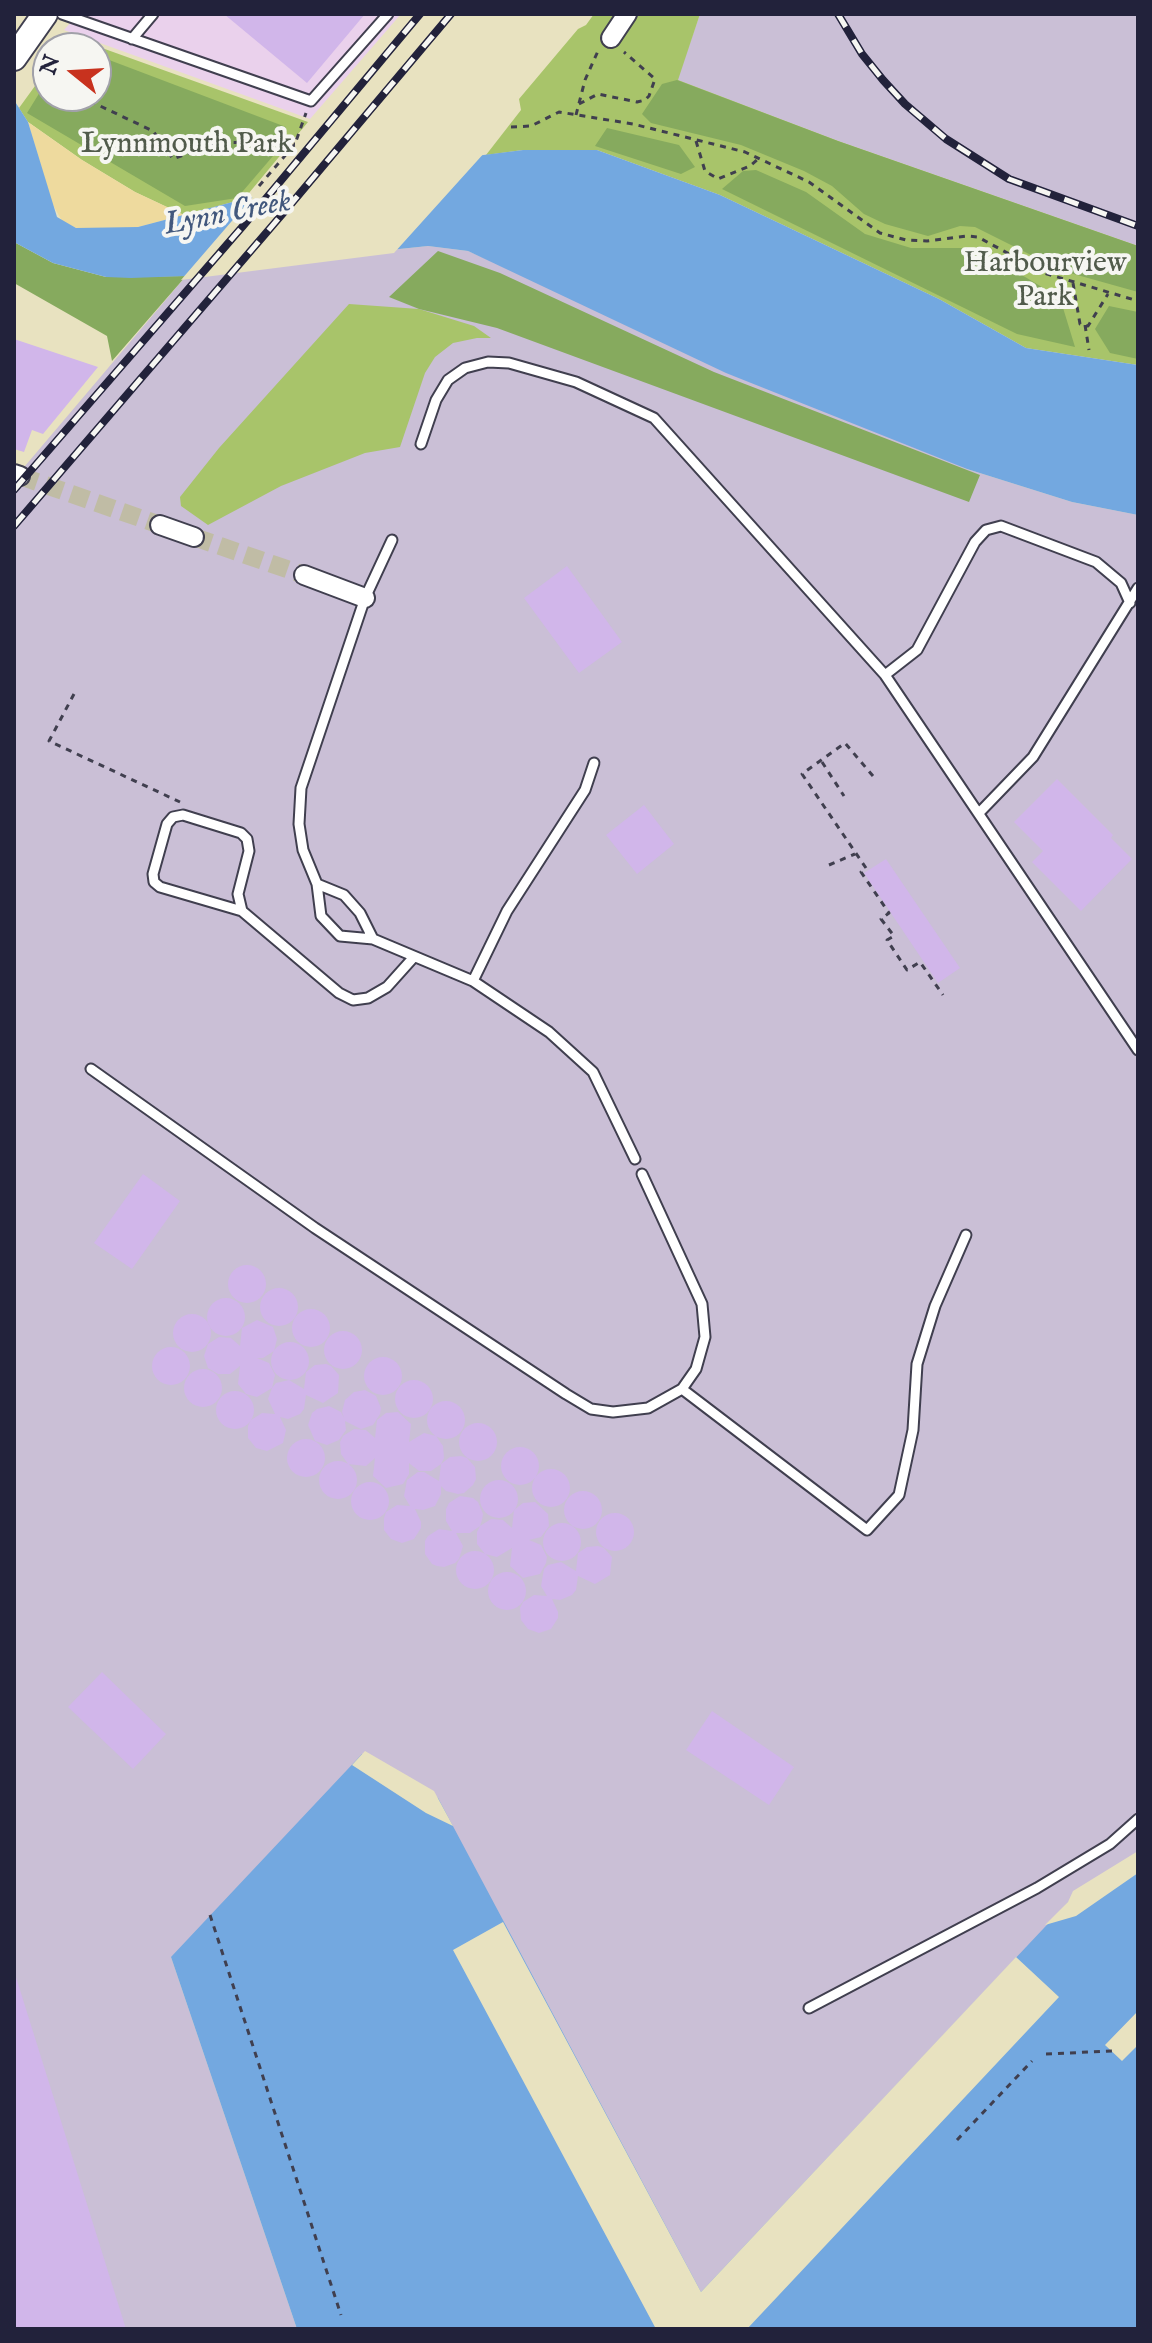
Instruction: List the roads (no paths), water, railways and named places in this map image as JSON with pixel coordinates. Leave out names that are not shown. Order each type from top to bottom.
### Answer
[{"type":"main road","points":[[16,54],[45,14]]},
{"type":"street","points":[[611,38],[627,14]]},
{"type":"street","points":[[160,525],[194,537]]},
{"type":"street","points":[[304,575],[365,598]]},
{"type":"lane","points":[[62,14],[311,101],[388,14]]},
{"type":"lane","points":[[132,39],[153,14]]},
{"type":"lane","points":[[421,444],[436,400],[448,380],[465,368],[488,362],[509,363],[576,382],[654,418],[885,675],[1138,1050]]},
{"type":"lane","points":[[885,675],[917,650],[975,542],[986,530],[1001,526],[1096,562],[1121,583],[1130,603]]},
{"type":"lane","points":[[392,540],[365,598],[301,788],[299,824],[303,850],[317,884],[321,916],[340,936],[373,939],[473,981],[549,1032],[593,1072],[635,1159]]},
{"type":"lane","points":[[979,813],[1033,757],[1138,588]]},
{"type":"lane","points":[[473,981],[515,899],[585,790],[594,763]]},
{"type":"lane","points":[[242,911],[238,894],[249,851],[247,839],[241,833],[183,815],[173,817],[167,824],[153,874],[154,882],[160,887],[242,911],[339,993],[353,1000],[368,998],[387,987],[413,958]]},
{"type":"lane","points":[[317,884],[344,895],[360,913],[373,939]]},
{"type":"lane","points":[[91,1069],[315,1228],[591,1409],[613,1412],[648,1408],[682,1389],[696,1369],[705,1337],[702,1304],[642,1174]]},
{"type":"lane","points":[[682,1389],[867,1530],[899,1495],[913,1430],[917,1364],[935,1306],[966,1235]]},
{"type":"lane","points":[[809,2008],[1037,1888],[1110,1844],[1138,1819]]},
{"type":"water","name":"Lynn Creek","points":[[14,100],[28,122],[57,217],[76,228],[138,227],[244,199],[374,172],[523,150],[597,150],[720,195],[939,299],[1026,348],[1138,365],[1138,515],[1072,502],[967,469],[726,373],[468,251],[428,246],[294,260],[186,276],[131,278],[106,277],[53,263],[14,242]]},
{"type":"water","points":[[362,1754],[438,1798],[701,2292],[1076,1894],[1138,1855],[1138,2329],[297,2329],[171,1957]]},
{"type":"tunnel","points":[[20,476],[160,525]]},
{"type":"tunnel","points":[[194,537],[304,575]]},
{"type":"railway","points":[[14,490],[243,226],[420,14]]},
{"type":"railway","points":[[14,526],[451,14]]},
{"type":"railway","points":[[838,14],[862,54],[883,80],[905,104],[946,139],[1009,179],[1138,226]]},
{"type":"park label","name":"Lynnmouth Park","points":[[187,146]]},
{"type":"park label","name":"Harbourview Park","points":[[1045,282]]}]
